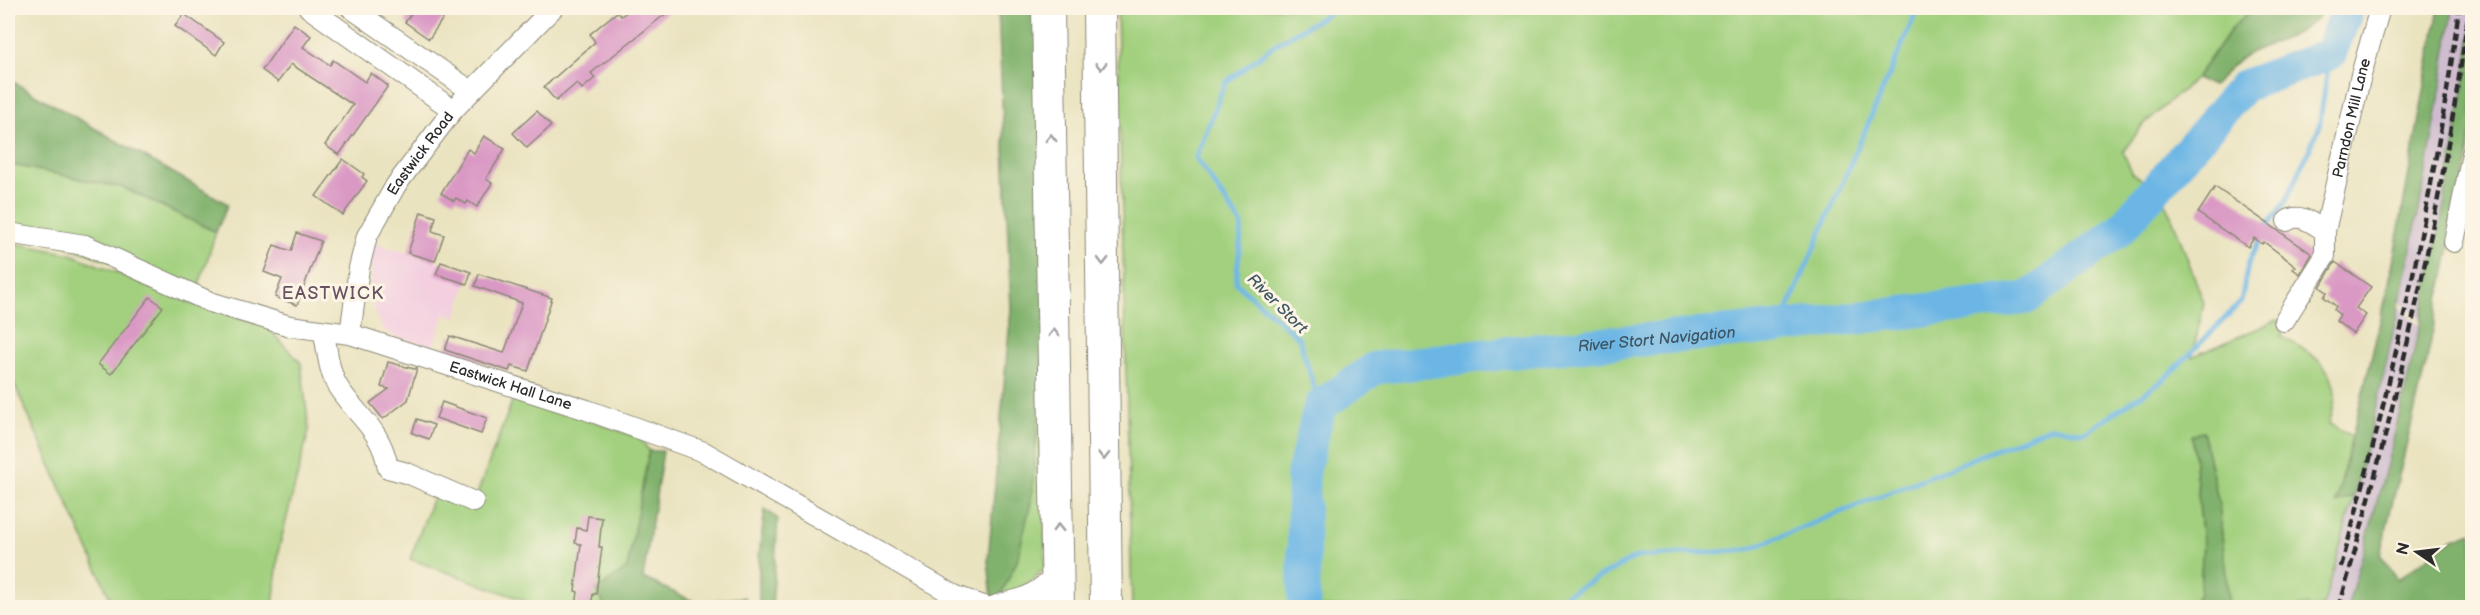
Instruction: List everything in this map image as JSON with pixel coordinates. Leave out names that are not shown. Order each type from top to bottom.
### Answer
[{"type":"highway","points":[[1048,8],[1058,608]]},
{"type":"highway","points":[[1100,8],[1106,608]]},
{"type":"street","points":[[309,8],[453,110]]},
{"type":"street","points":[[335,25],[349,8],[471,91]]},
{"type":"street","name":"Eastwick Road","points":[[350,334],[359,268],[367,236],[396,185],[453,110],[553,8]]},
{"type":"street","name":"Parndon Mill Lane","points":[[2284,321],[2325,256],[2325,231],[2361,75],[2380,8]]},
{"type":"street","points":[[2454,242],[2472,154]]},
{"type":"street","points":[[2287,222],[2301,217],[2325,231]]},
{"type":"street","name":"Eastwick Hall Lane","points":[[8,233],[85,245],[210,302],[290,326],[350,334],[587,410],[704,452],[954,595],[989,608],[1032,594],[1059,573]]},
{"type":"street","points":[[324,332],[328,358],[339,388],[380,439],[388,468],[406,473],[474,502]]},
{"type":"shaded area","points":[[2453,8],[2472,8],[2472,26],[2445,200],[2421,320],[2400,301],[2421,200]]},
{"type":"shaded area","points":[[373,243],[470,272],[456,317],[445,314],[433,347],[393,336],[380,324],[373,306],[371,281]]},
{"type":"shaded area","points":[[2399,306],[2419,326],[2388,461],[2347,607],[2323,608],[2374,418]]},
{"type":"green space","points":[[998,8],[1037,8],[1045,343],[1031,502],[1017,561],[999,598],[992,598],[988,560],[1011,309]]},
{"type":"green space","points":[[1117,8],[2253,8],[2233,27],[2196,78],[2141,127],[2123,152],[2133,174],[2158,190],[2172,217],[2204,303],[2192,357],[2277,320],[2286,326],[2281,336],[2300,346],[2317,359],[2330,375],[2335,396],[2329,424],[2352,436],[2336,502],[2354,496],[2323,607],[2307,607],[2307,605],[2296,608],[2229,607],[2219,504],[2203,432],[2192,434],[2203,542],[2200,594],[2188,607],[1132,607]]},
{"type":"green space","points":[[2253,8],[2324,8],[2317,18],[2299,32],[2244,56],[2213,86],[2196,78],[2233,27]]},
{"type":"green space","points":[[2439,8],[2453,8],[2434,131],[2410,253],[2384,375],[2354,496],[2336,503],[2388,289]]},
{"type":"green space","points":[[2472,26],[2472,124],[2467,163],[2426,364],[2380,554],[2398,579],[2452,540],[2472,532],[2472,607],[2347,608],[2387,465],[2421,320],[2450,173]]},
{"type":"green space","points":[[8,79],[228,204],[216,232],[124,188],[8,164]]},
{"type":"green space","points":[[8,164],[124,188],[216,232],[197,292],[8,226]]},
{"type":"green space","points":[[8,242],[71,254],[193,304],[265,325],[301,363],[309,430],[279,548],[273,607],[114,607],[8,370]]},
{"type":"green space","points":[[1045,343],[1045,568],[1027,585],[999,598],[1017,561]]},
{"type":"green space","points":[[513,399],[570,412],[641,439],[649,451],[622,607],[543,607],[410,559],[435,492],[476,497]]},
{"type":"green space","points":[[2203,432],[2219,504],[2229,607],[2188,607],[2200,594],[2203,542],[2192,434]]},
{"type":"green space","points":[[649,451],[663,451],[643,578],[697,603],[745,597],[750,607],[605,607],[597,590],[627,568]]},
{"type":"green space","points":[[765,509],[778,519],[772,607],[759,607],[759,556]]},
{"type":"water","points":[[2209,120],[2215,121],[2217,128],[2163,185],[2162,180],[2155,176]]},
{"type":"building","points":[[415,8],[436,8],[446,14],[429,39],[405,22]]},
{"type":"building","points":[[632,8],[673,8],[591,73],[595,78],[582,89],[577,83],[556,101],[544,87],[595,42],[590,34],[617,12],[621,16]]},
{"type":"building","points":[[184,14],[224,42],[216,55],[175,26]]},
{"type":"building","points":[[294,24],[311,36],[303,47],[330,65],[333,60],[365,82],[371,73],[388,86],[339,155],[325,145],[353,105],[291,64],[278,82],[262,70]]},
{"type":"building","points":[[537,111],[551,126],[527,148],[513,133]]},
{"type":"building","points":[[484,136],[505,149],[486,179],[492,183],[477,207],[468,201],[466,204],[456,198],[454,201],[441,193],[468,149],[474,153]]},
{"type":"building","points":[[343,159],[364,174],[362,177],[367,181],[343,215],[316,196]]},
{"type":"building","points":[[2215,187],[2312,254],[2300,274],[2293,269],[2296,266],[2264,242],[2262,244],[2254,238],[2248,247],[2198,213]]},
{"type":"building","points":[[421,212],[436,217],[432,231],[444,235],[435,261],[408,253]]},
{"type":"building","points":[[297,233],[321,241],[297,305],[275,297],[282,279],[264,272],[274,245],[291,251]]},
{"type":"building","points":[[441,262],[471,272],[467,284],[436,274]]},
{"type":"building","points":[[2335,262],[2371,287],[2356,308],[2366,315],[2353,334],[2336,321],[2340,315],[2334,310],[2336,306],[2324,297],[2327,292],[2320,287]]},
{"type":"building","points":[[479,274],[552,298],[528,371],[511,366],[509,371],[445,350],[450,336],[504,353],[522,303],[475,286]]},
{"type":"building","points":[[150,297],[163,307],[111,374],[98,364]]},
{"type":"building","points":[[388,362],[417,368],[408,400],[383,419],[370,403],[389,389],[381,387]]},
{"type":"building","points":[[442,402],[487,418],[481,434],[436,418]]},
{"type":"building","points":[[417,419],[434,425],[429,439],[412,433]]},
{"type":"building","points":[[588,516],[602,518],[599,547],[602,547],[596,594],[593,594],[591,607],[576,605],[578,592],[575,591],[581,544],[575,543],[577,528],[586,530]]},
{"type":"waterway","name":"River Stort","points":[[1320,406],[1299,338],[1236,283],[1242,225],[1196,158],[1225,83],[1273,46],[1337,8]]},
{"type":"waterway","points":[[1780,327],[1918,8]]},
{"type":"waterway","name":"River Stort Navigation","points":[[1304,608],[1303,473],[1320,406],[1375,368],[1523,351],[1780,327],[2027,298],[2121,229],[2244,86],[2330,54],[2348,8]]},
{"type":"waterway","points":[[2269,224],[2286,201],[2319,128],[2330,54]]},
{"type":"waterway","points":[[1527,608],[1562,597],[1636,557],[1747,550],[2051,427],[2084,433],[2165,379],[2241,302],[2248,264],[2259,241]]},
{"type":"railway","points":[[2341,567],[2360,498],[2410,289],[2437,149],[2459,8]]},
{"type":"railway","points":[[2339,608],[2360,534],[2415,310],[2445,160],[2469,8]]},
{"type":"district","name":"EASTWICK","points":[[333,293]]}]
